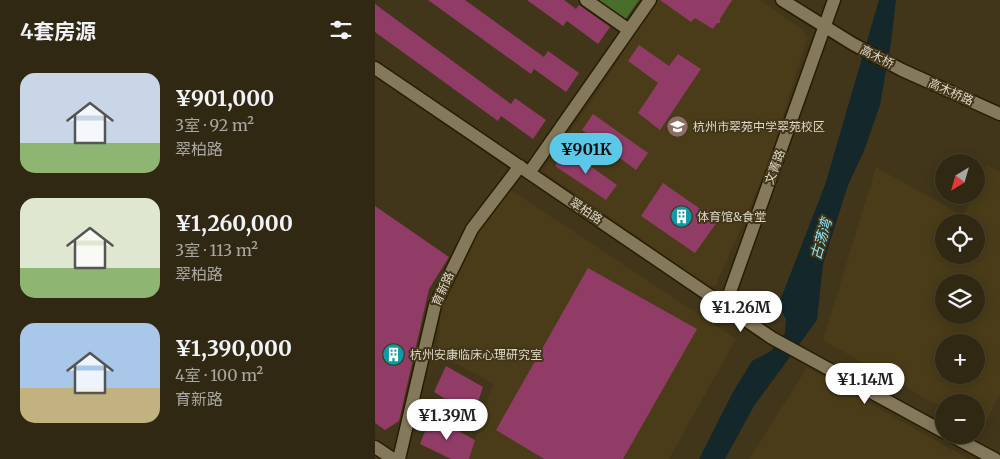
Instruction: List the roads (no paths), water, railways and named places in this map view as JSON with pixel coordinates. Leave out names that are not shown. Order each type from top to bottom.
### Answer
[{"type":"street","points":[[586,0],[629,30]]},
{"type":"street","name":"育新路","points":[[399,459],[435,305],[472,229],[525,169],[650,0]]},
{"type":"street","points":[[782,0],[825,28]]},
{"type":"street","name":"文菁路","points":[[725,306],[834,0]]},
{"type":"street","name":"高木桥","points":[[825,28],[902,70]]},
{"type":"street","name":"翠柏路","points":[[375,68],[772,338],[935,427]]},
{"type":"street","name":"高木桥路","points":[[902,70],[1000,114]]},
{"type":"street","points":[[967,444],[995,459]]},
{"type":"street","points":[[375,447],[393,459]]},
{"type":"water","name":"古荡湾","points":[[879,0],[896,0],[880,105],[864,151],[848,185],[823,264],[817,320],[754,406],[725,459],[699,459],[733,392],[752,361],[771,351],[785,333],[786,319],[778,306],[825,185]]},
{"type":"place","name":"杭州市翠苑中学翠苑校区","points":[[677,127]]},
{"type":"place","name":"体育馆&食堂","points":[[681,217]]},
{"type":"place","name":"杭州安康临床心理研究室","points":[[394,355]]}]
